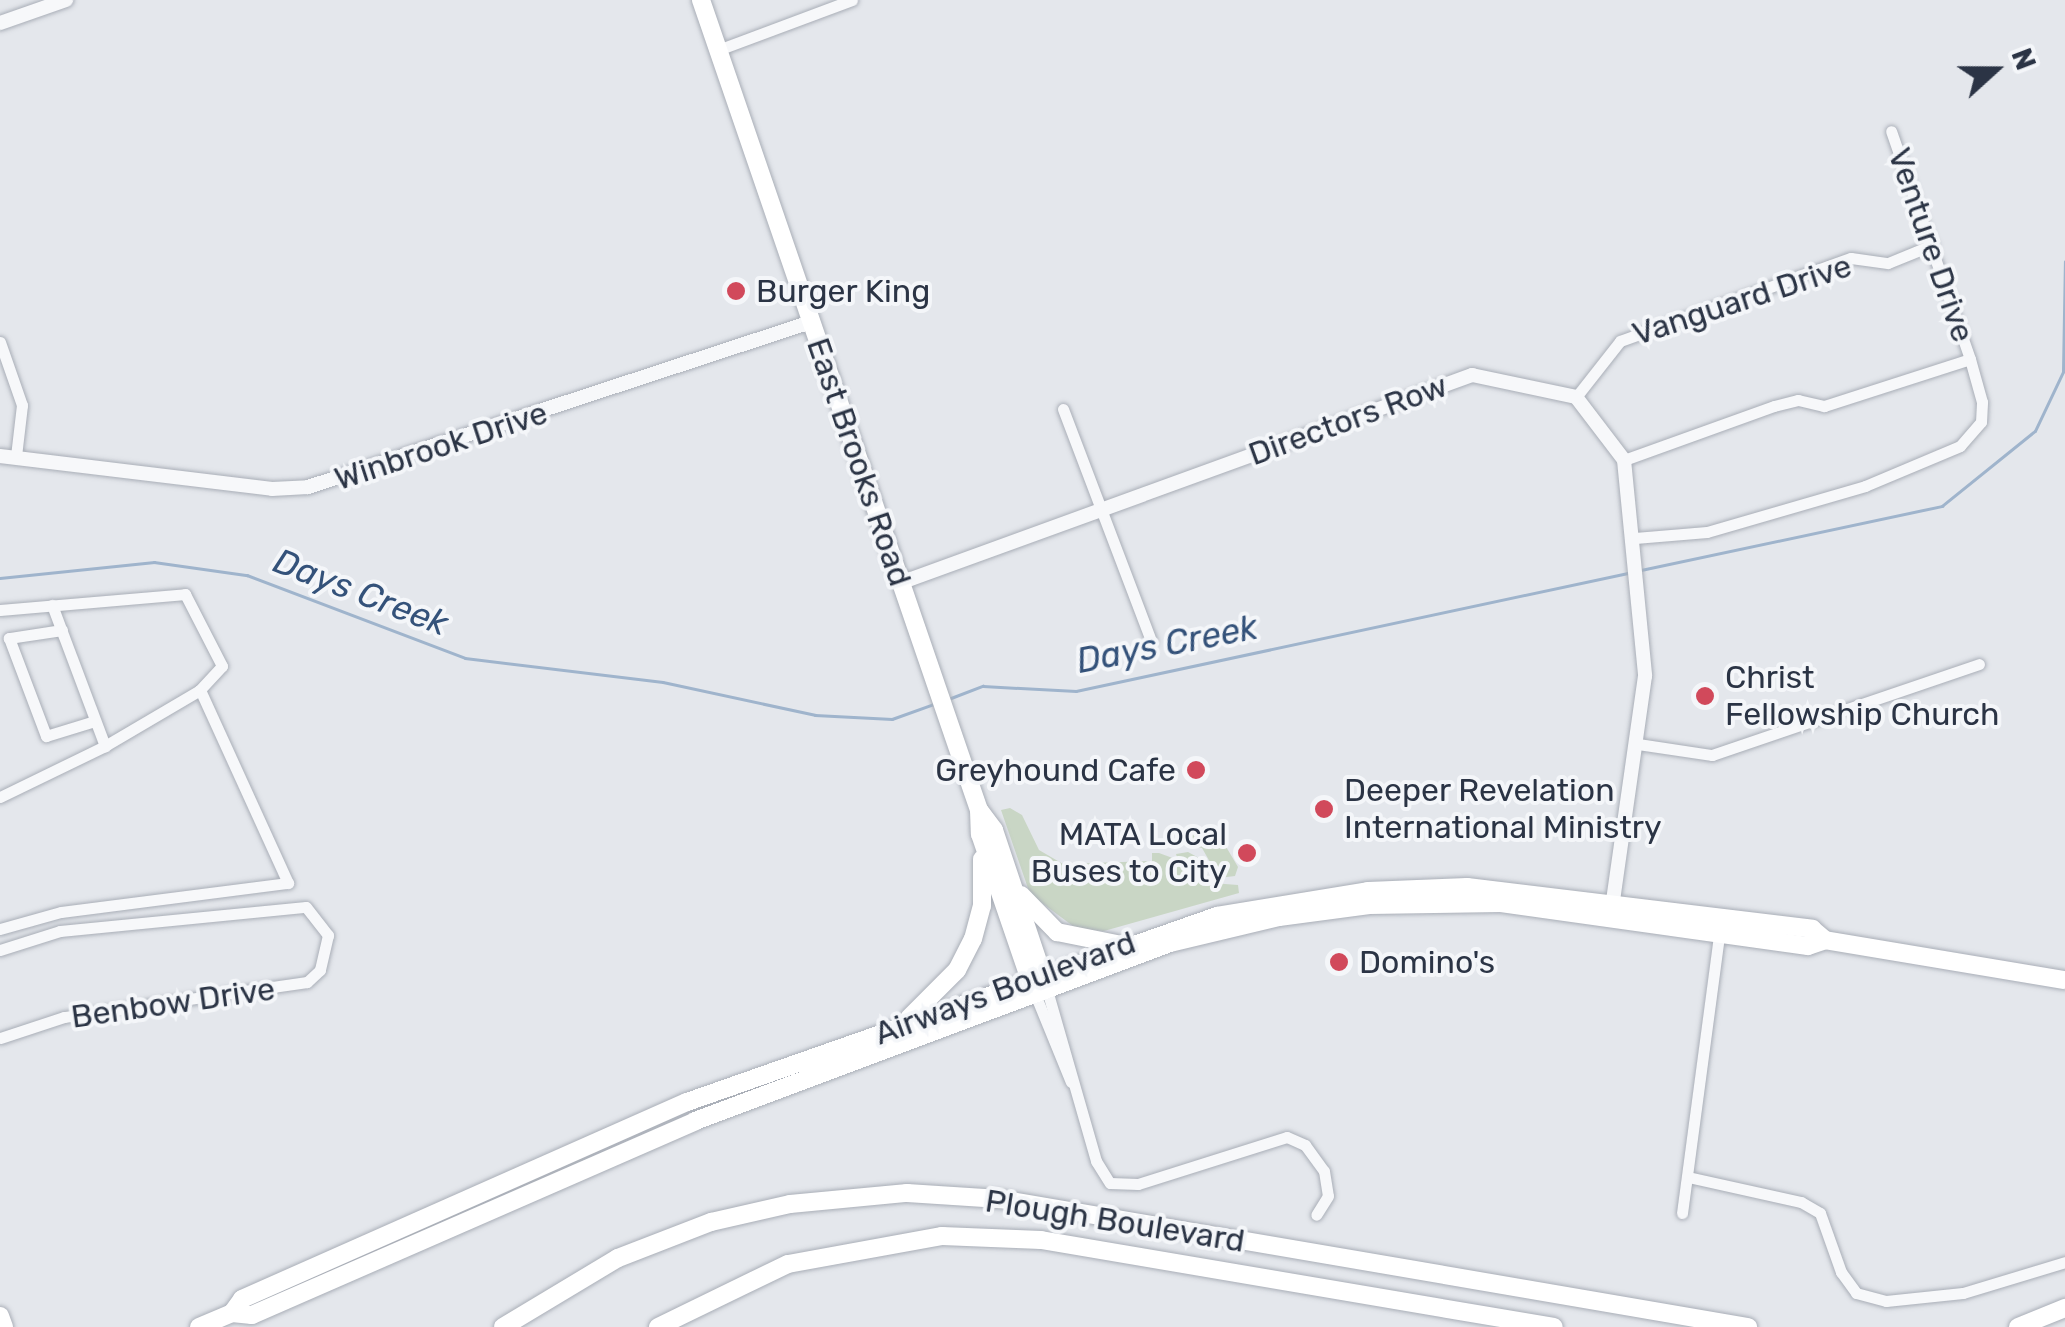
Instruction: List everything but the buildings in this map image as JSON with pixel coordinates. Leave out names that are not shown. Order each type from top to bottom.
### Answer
[{"type":"main road","name":"East Brooks Road","points":[[701,0],[979,810],[980,834],[1038,985]]},
{"type":"main road","name":"East Brooks Road","points":[[979,810],[994,830],[1012,880],[1038,985]]},
{"type":"main road","points":[[901,1024],[946,984],[973,939],[982,906],[980,834]]},
{"type":"main road","points":[[1012,880],[1032,912],[1057,932],[1128,944]]},
{"type":"main road","name":"Airways Boulevard","points":[[232,1313],[242,1298],[687,1102],[901,1024],[1038,985],[1128,944],[1368,891],[1466,886],[1721,923],[1808,946],[1825,940],[2063,976]]},
{"type":"main road","name":"Airways Boulevard","points":[[199,1327],[232,1313],[252,1315],[695,1121],[1182,932]]},
{"type":"main road","name":"Plough Boulevard","points":[[503,1327],[618,1258],[711,1222],[790,1204],[908,1193],[1000,1200],[1748,1327]]},
{"type":"main road","name":"Plough Boulevard","points":[[658,1327],[718,1294],[788,1264],[942,1236],[1041,1240],[1554,1327]]},
{"type":"main road","points":[[683,1327],[718,1294]]},
{"type":"main road","points":[[2018,1327],[2065,1308]]},
{"type":"main road","points":[[0,1316],[4,1327]]},
{"type":"street","points":[[0,22],[66,0]]},
{"type":"street","points":[[718,50],[852,0]]},
{"type":"street","name":"Venture Drive","points":[[1636,545],[1706,532],[1866,486],[1960,446],[1980,422],[1982,402],[1970,359],[1891,131]]},
{"type":"street","name":"Vanguard Drive","points":[[1576,397],[1620,341],[1850,258],[1888,263],[1932,245]]},
{"type":"street","name":"Winbrook Drive","points":[[8,456],[272,489],[308,488],[811,322]]},
{"type":"street","points":[[0,342],[22,405],[8,456]]},
{"type":"street","points":[[1624,460],[1774,406],[1798,400],[1824,406],[1970,359]]},
{"type":"street","name":"Directors Row","points":[[900,582],[1472,375],[1576,397]]},
{"type":"street","points":[[1576,397],[1624,460],[1640,602],[1645,676],[1611,908]]},
{"type":"street","points":[[1063,409],[1151,641]]},
{"type":"street","points":[[0,610],[186,594],[222,666],[200,690],[105,746],[0,797]]},
{"type":"street","points":[[52,604],[105,746]]},
{"type":"street","points":[[62,630],[8,638],[46,736],[95,720]]},
{"type":"street","points":[[1638,744],[1712,755],[1979,664]]},
{"type":"street","points":[[0,929],[61,912],[288,883],[200,690]]},
{"type":"street","name":"Benbow Drive","points":[[0,950],[60,931],[306,907],[328,935],[320,970],[308,982],[64,1017],[0,1038]]},
{"type":"street","points":[[1682,1213],[1721,923]]},
{"type":"street","name":"East Brooks Road","points":[[1038,985],[1096,1161],[1110,1183],[1138,1184],[1271,1139],[1305,1145],[1327,1184],[1326,1202],[1316,1215]]},
{"type":"street","points":[[1688,1177],[1801,1202],[1820,1213],[1841,1272],[1856,1292],[1886,1301],[1964,1294],[2065,1262]]},
{"type":"green space","points":[[1010,808],[1022,815],[1039,850],[1063,864],[1152,861],[1152,853],[1178,860],[1176,854],[1188,852],[1199,858],[1212,883],[1238,885],[1239,893],[1104,931],[1077,929],[1030,894],[1001,810]]},
{"type":"green space","points":[[1180,828],[1215,828],[1238,867],[1235,876],[1219,878],[1202,848],[1176,842]]},
{"type":"waterway","name":"Days Creek","points":[[1641,570],[1942,506],[2035,431],[2063,372],[2065,262]]},
{"type":"waterway","name":"Days Creek","points":[[0,578],[154,562],[247,575],[465,658],[663,682],[815,715],[892,719],[934,704]]},
{"type":"waterway","name":"Days Creek","points":[[951,698],[983,686],[1076,691],[1628,573]]},
{"type":"place","name":"Burger King","points":[[736,291]]},
{"type":"place","name":"Christ Fellowship Church","points":[[1705,696]]},
{"type":"place","name":"Greyhound Cafe","points":[[1196,770]]},
{"type":"place","name":"Deeper Revelation International Ministry","points":[[1324,809]]},
{"type":"place","name":"MATA Local Buses to City","points":[[1247,853]]},
{"type":"place","name":"Domino's","points":[[1339,962]]}]
